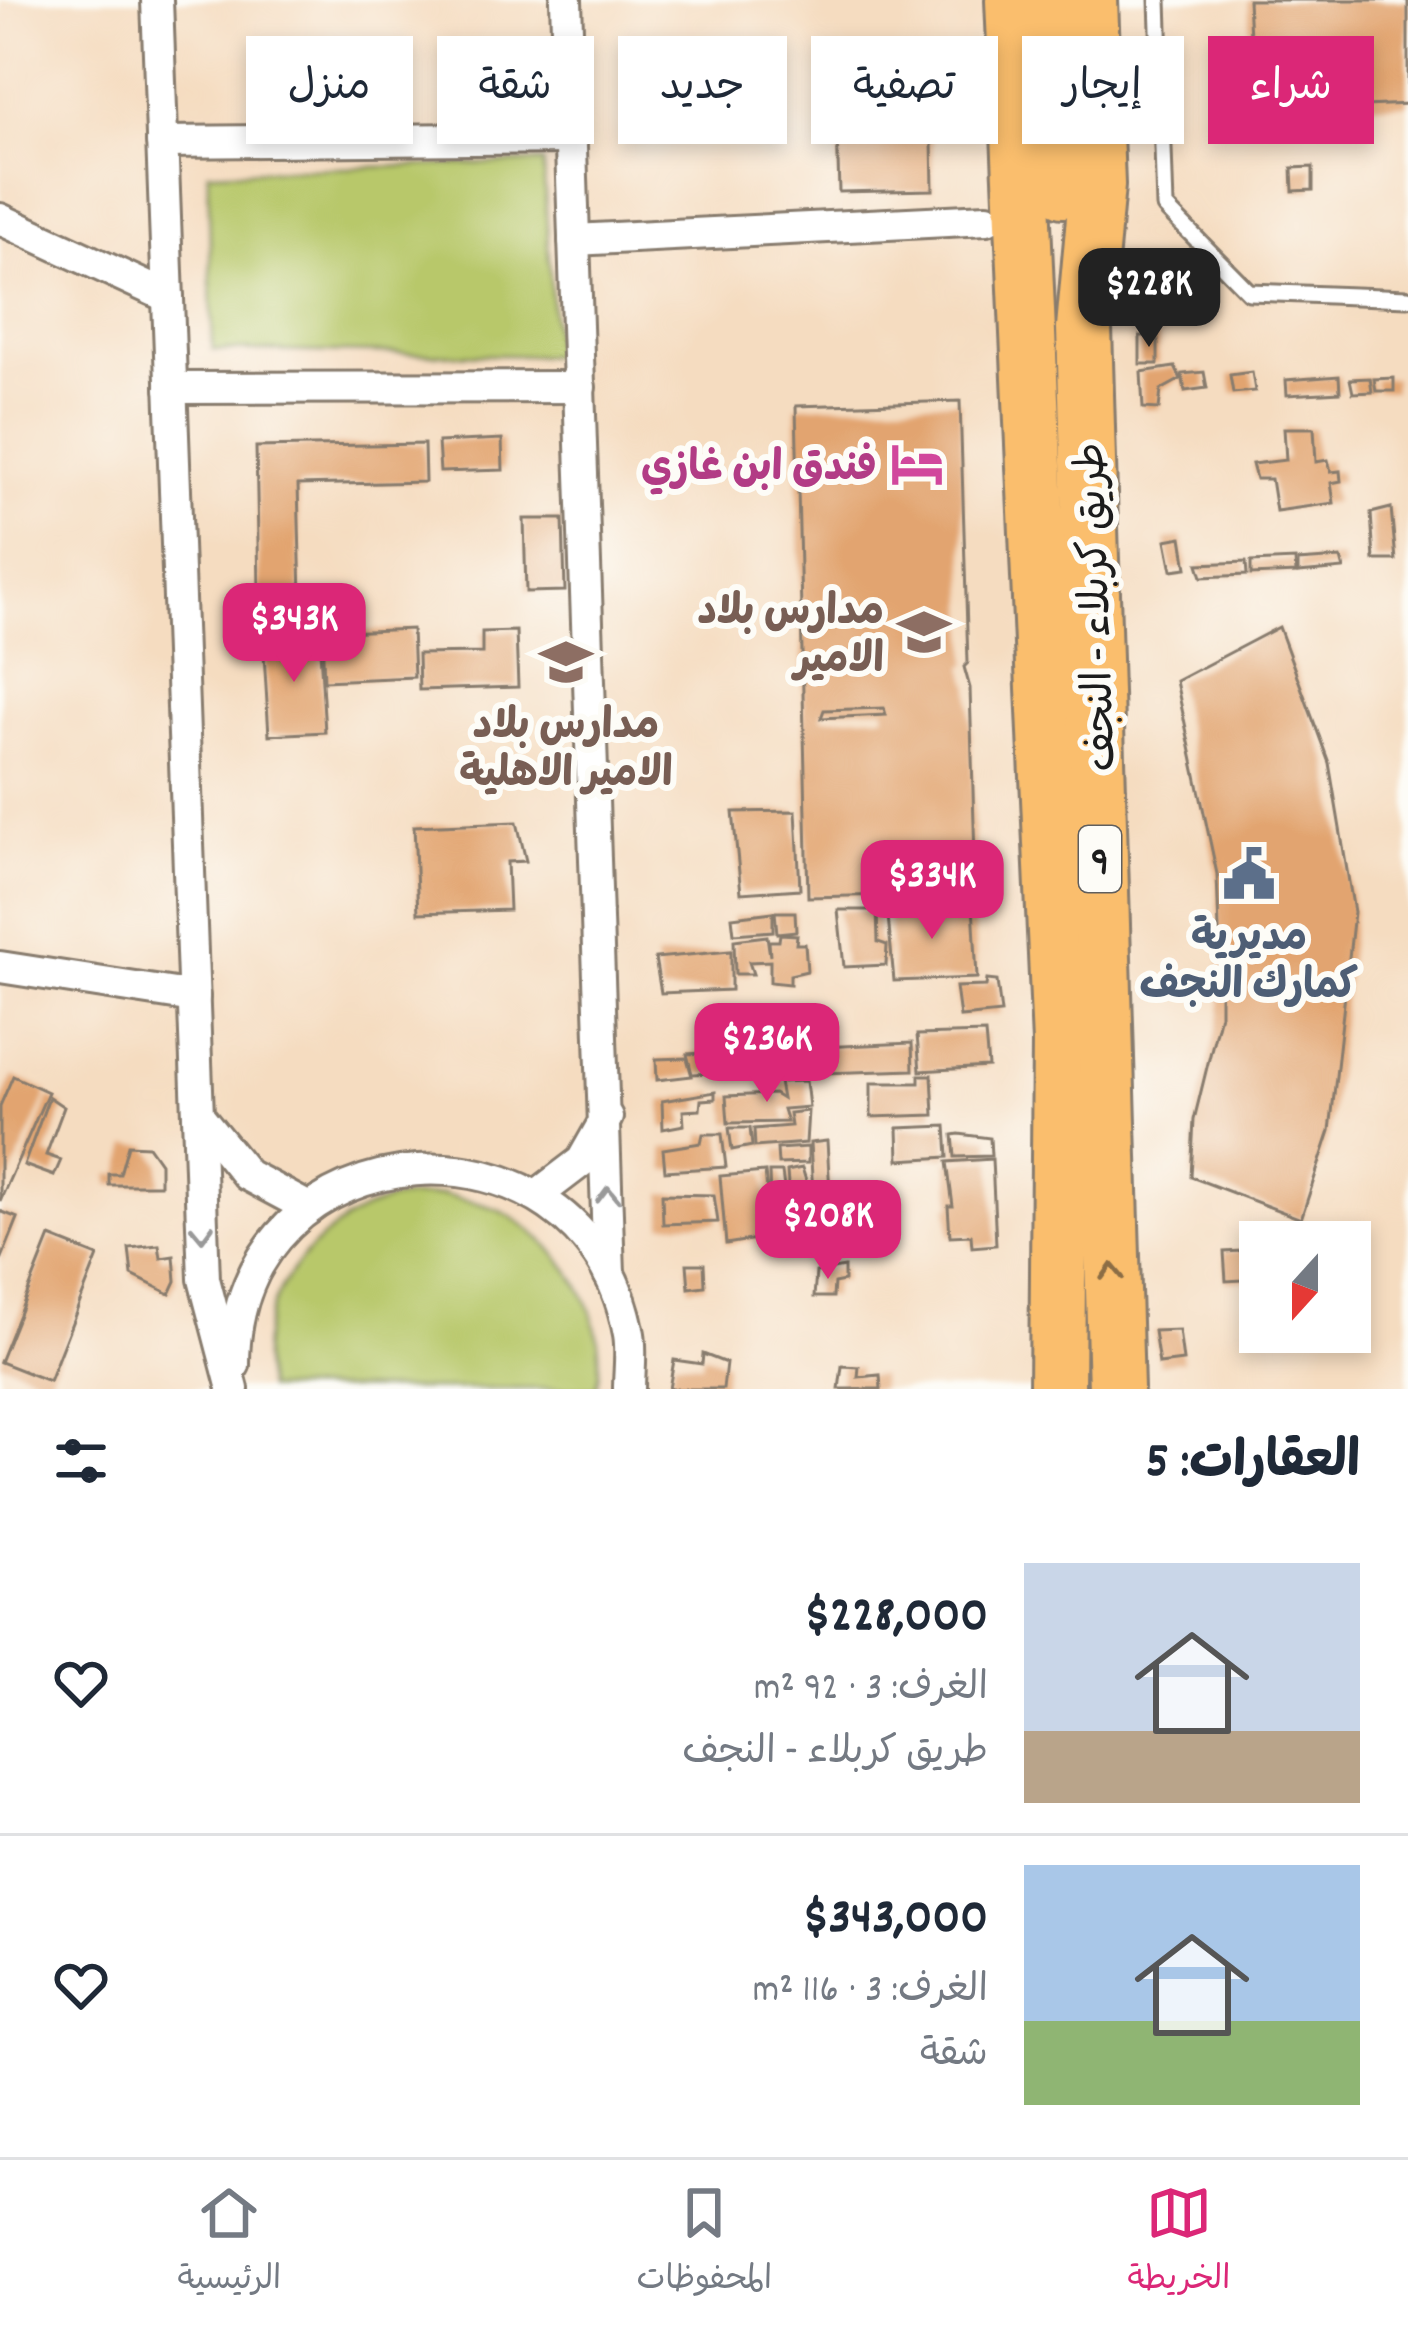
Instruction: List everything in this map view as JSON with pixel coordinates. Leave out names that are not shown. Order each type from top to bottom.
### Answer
[{"type":"highway","points":[[977,0],[1027,1042],[1054,1293]]},
{"type":"highway","name":"9","points":[[1013,0],[1060,1042],[1054,1293],[1057,1389]]},
{"type":"highway","name":"9","points":[[1052,0],[1068,232],[1084,328]]},
{"type":"highway","points":[[1084,328],[1097,185],[1090,0]]},
{"type":"highway","name":"طريق کربلاء - النجف","points":[[1084,328],[1116,1389]]},
{"type":"street","points":[[157,0],[204,1279],[234,1389]]},
{"type":"street","points":[[566,0],[567,36]]},
{"type":"street","points":[[162,142],[437,139]]},
{"type":"street","points":[[570,144],[609,1274],[629,1336],[629,1389]]},
{"type":"street","points":[[0,219],[168,297]]},
{"type":"street","points":[[574,240],[987,219]]},
{"type":"street","points":[[171,388],[580,387]]},
{"type":"street","points":[[0,967],[194,998]]},
{"type":"street","points":[[199,1116],[247,1175],[310,1208]]},
{"type":"street","points":[[536,1196],[582,1161],[607,1117]]},
{"type":"street","points":[[234,1389],[234,1340],[247,1290],[273,1244],[310,1208],[351,1183],[397,1169],[445,1166],[493,1176],[536,1196],[578,1230],[609,1274]]},
{"type":"lane","points":[[1158,0],[1165,207],[1249,292],[1408,298]]},
{"type":"green space","points":[[543,162],[555,356],[213,350],[208,172]]},
{"type":"green space","points":[[443,1195],[499,1210],[562,1261],[578,1284],[597,1334],[596,1389],[267,1389],[266,1328],[276,1299],[310,1249],[333,1229],[387,1201]]},
{"type":"building","points":[[1248,0],[1408,0],[1408,104],[1374,106],[1374,36],[1250,36]]},
{"type":"building","points":[[838,144],[932,144],[933,190],[839,192]]},
{"type":"building","points":[[1313,167],[1313,190],[1293,191],[1292,168]]},
{"type":"building","points":[[1140,336],[1158,336],[1158,364],[1140,364]]},
{"type":"building","points":[[1175,367],[1181,379],[1161,390],[1159,409],[1143,408],[1141,372]]},
{"type":"building","points":[[1204,372],[1207,388],[1185,391],[1182,374]]},
{"type":"building","points":[[1252,372],[1255,391],[1233,393],[1230,375]]},
{"type":"building","points":[[1339,376],[1340,392],[1287,395],[1286,380]]},
{"type":"building","points":[[1370,378],[1372,392],[1353,393],[1350,379]]},
{"type":"building","points":[[1394,378],[1394,391],[1376,391],[1374,379]]},
{"type":"building","points":[[960,401],[968,663],[964,667],[970,688],[976,893],[808,897],[796,406]],"holes":[[[884,708],[886,715],[821,718],[824,710]]]},
{"type":"building","points":[[1284,428],[1314,428],[1316,462],[1328,460],[1331,472],[1340,471],[1341,481],[1331,483],[1334,503],[1276,511],[1271,479],[1256,479],[1252,464],[1286,460]]},
{"type":"building","points":[[502,439],[503,470],[440,472],[438,442]]},
{"type":"building","points":[[424,444],[425,482],[298,485],[302,634],[260,635],[256,447]]},
{"type":"building","points":[[1391,508],[1396,560],[1374,560],[1371,513]]},
{"type":"building","points":[[524,519],[563,519],[565,591],[526,592]]},
{"type":"building","points":[[1182,537],[1187,568],[1172,570],[1166,540]]},
{"type":"building","points":[[1341,558],[1344,569],[1298,573],[1298,561]]},
{"type":"building","points":[[1295,560],[1296,573],[1251,575],[1251,562]]},
{"type":"building","points":[[1246,562],[1247,575],[1202,577],[1198,564]]},
{"type":"building","points":[[1279,627],[1329,763],[1354,912],[1330,1131],[1301,1219],[1191,1177],[1194,1120],[1220,1014],[1220,959],[1217,874],[1176,681]]},
{"type":"building","points":[[412,629],[414,677],[324,681],[322,633]]},
{"type":"building","points":[[516,631],[518,687],[419,690],[418,654],[482,653],[482,632]]},
{"type":"building","points":[[319,634],[325,732],[269,735],[263,638]]},
{"type":"building","points":[[796,811],[800,889],[741,893],[733,812]]},
{"type":"building","points":[[517,822],[526,861],[507,862],[509,910],[418,913],[414,826]]},
{"type":"building","points":[[887,905],[973,905],[977,978],[894,981]]},
{"type":"building","points":[[838,910],[877,910],[878,942],[887,945],[886,965],[844,967]]},
{"type":"building","points":[[773,912],[773,931],[734,934],[732,917]]},
{"type":"building","points":[[775,912],[795,912],[796,931],[777,933]]},
{"type":"building","points":[[780,934],[797,935],[796,944],[805,944],[807,971],[790,975],[790,984],[770,982],[770,961],[749,962],[753,974],[735,974],[734,940],[767,936],[770,956],[769,941],[779,941]]},
{"type":"building","points":[[731,951],[731,990],[661,993],[655,958]]},
{"type":"building","points":[[987,980],[997,981],[1001,1013],[960,1017],[956,987],[986,986]]},
{"type":"building","points":[[985,1033],[988,1067],[920,1071],[917,1035]]},
{"type":"building","points":[[805,1034],[808,1069],[786,1070],[785,1059],[762,1059],[764,1071],[692,1074],[687,1054],[705,1053],[703,1039]]},
{"type":"building","points":[[912,1043],[913,1070],[823,1073],[820,1047]]},
{"type":"building","points":[[687,1058],[692,1076],[657,1080],[656,1059]]},
{"type":"building","points":[[919,1075],[932,1075],[934,1115],[871,1117],[871,1083],[919,1083]]},
{"type":"building","points":[[13,1076],[48,1092],[0,1201],[0,1106]]},
{"type":"building","points":[[806,1081],[809,1107],[783,1109],[787,1122],[728,1123],[726,1096],[774,1094],[782,1099],[779,1082]]},
{"type":"building","points":[[715,1092],[715,1099],[701,1100],[700,1110],[683,1111],[684,1125],[663,1129],[662,1101]]},
{"type":"building","points":[[49,1097],[64,1107],[46,1155],[61,1160],[54,1176],[24,1165]]},
{"type":"building","points":[[808,1111],[806,1143],[755,1147],[754,1129],[791,1126],[789,1113]]},
{"type":"building","points":[[946,1126],[948,1157],[899,1160],[898,1128]]},
{"type":"building","points":[[729,1128],[750,1128],[752,1146],[732,1150]]},
{"type":"building","points":[[703,1134],[722,1134],[726,1167],[665,1171],[663,1149],[701,1143]]},
{"type":"building","points":[[953,1135],[990,1138],[991,1156],[955,1157]]},
{"type":"building","points":[[827,1141],[830,1192],[813,1193],[810,1143]]},
{"type":"building","points":[[128,1145],[148,1146],[160,1163],[160,1185],[109,1185],[109,1174],[120,1174]]},
{"type":"building","points":[[808,1147],[808,1163],[778,1164],[777,1149]]},
{"type":"building","points":[[992,1159],[996,1245],[972,1247],[971,1235],[950,1236],[948,1206],[953,1206],[947,1162]]},
{"type":"building","points":[[802,1168],[810,1193],[789,1197],[787,1171]]},
{"type":"building","points":[[765,1172],[768,1202],[787,1201],[791,1212],[811,1211],[811,1230],[726,1244],[720,1176]]},
{"type":"building","points":[[769,1172],[782,1172],[785,1195],[770,1197]]},
{"type":"building","points":[[662,1194],[714,1195],[718,1222],[663,1224]]},
{"type":"building","points":[[0,1211],[18,1218],[0,1263]]},
{"type":"building","points":[[50,1237],[98,1256],[49,1381],[0,1362]]},
{"type":"building","points":[[159,1245],[161,1258],[174,1256],[176,1281],[170,1294],[132,1275],[129,1248]]},
{"type":"building","points":[[1239,1251],[1239,1280],[1226,1281],[1224,1252]]},
{"type":"building","points":[[687,1264],[704,1264],[705,1286],[689,1288]]},
{"type":"building","points":[[844,1267],[844,1281],[834,1283],[833,1297],[814,1297],[816,1272]]},
{"type":"building","points":[[1179,1330],[1183,1361],[1159,1364],[1154,1331]]},
{"type":"building","points":[[703,1354],[726,1363],[723,1389],[669,1389],[674,1360],[702,1364]]},
{"type":"building","points":[[842,1366],[859,1367],[858,1377],[880,1375],[881,1389],[839,1389]]},
{"type":"place","name":"فندق ابن غازي","points":[[917,464]]},
{"type":"place","name":"مدارس بلاد الامير","points":[[924,632]]},
{"type":"place","name":"مدارس بلاد الامير الاهلية","points":[[566,662]]},
{"type":"place","name":"مديرية كمارك النجف","points":[[1249,874]]}]
